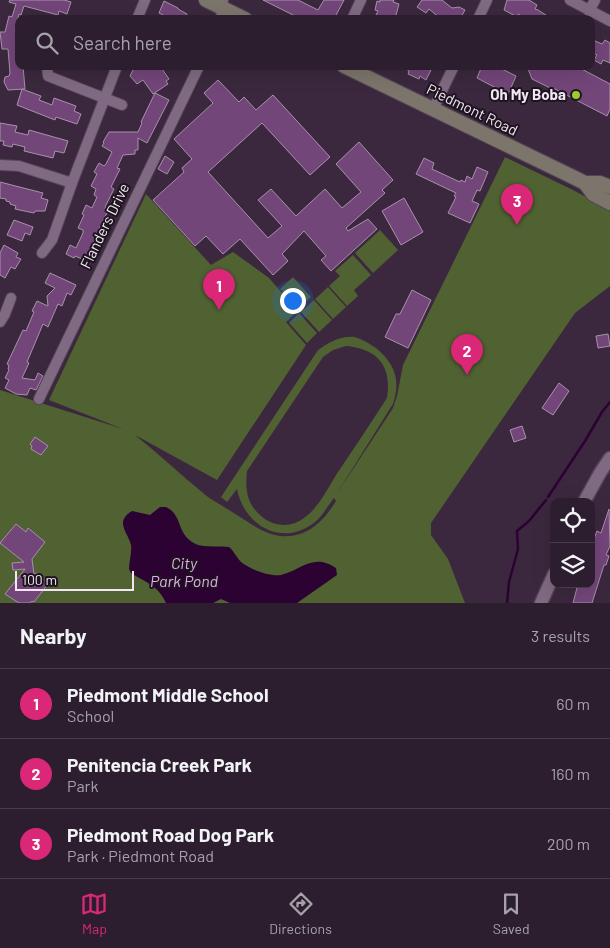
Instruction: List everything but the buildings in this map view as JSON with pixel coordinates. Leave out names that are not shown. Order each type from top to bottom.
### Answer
[{"type":"main road","points":[[206,0],[236,15]]},
{"type":"main road","name":"Piedmont Road","points":[[352,70],[585,183],[594,194],[610,203]]},
{"type":"main road","name":"Piedmont Road","points":[[585,183],[600,183],[610,187]]},
{"type":"street","points":[[139,15],[145,0]]},
{"type":"street","points":[[354,15],[361,0]]},
{"type":"street","points":[[480,15],[487,0]]},
{"type":"street","points":[[570,0],[610,21]]},
{"type":"street","points":[[590,11],[595,0]]},
{"type":"street","points":[[47,70],[48,76],[122,104]]},
{"type":"street","points":[[42,253],[52,240],[104,98],[116,70]]},
{"type":"street","name":"Flanders Drive","points":[[39,399],[197,70]]},
{"type":"street","points":[[433,109],[452,70]]},
{"type":"street","points":[[0,165],[19,166],[72,183]]},
{"type":"street","points":[[0,322],[11,298]]},
{"type":"street","points":[[586,498],[610,458]]},
{"type":"street","points":[[541,603],[550,583]]},
{"type":"green space","points":[[505,157],[610,210],[610,286],[575,313],[431,523],[431,535],[448,559],[465,603],[0,603],[0,390],[123,429],[49,400],[146,194],[211,265],[233,252],[269,278],[298,311],[286,322],[306,345],[217,480],[135,435],[212,500],[270,534],[290,536],[313,527],[326,516],[336,501],[334,498],[318,520],[303,530],[278,533],[256,523],[241,502],[237,489],[227,502],[221,497],[318,350],[340,338],[355,337],[376,348],[388,360],[395,373],[396,387],[393,404],[336,495],[393,408],[403,365]],"holes":[[[346,346],[374,355],[385,368],[388,387],[387,398],[314,509],[299,521],[288,525],[266,520],[256,511],[248,496],[246,484],[247,471],[323,357],[333,350]]]},
{"type":"green space","points":[[380,230],[398,250],[373,273],[355,253]]},
{"type":"green space","points":[[353,255],[371,275],[354,290],[358,296],[347,306],[329,286],[340,276],[335,271]]},
{"type":"green space","points":[[293,277],[311,297],[298,309],[280,289]]},
{"type":"green space","points":[[328,287],[346,307],[333,319],[315,299]]},
{"type":"green space","points":[[314,300],[332,320],[319,332],[301,312]]},
{"type":"green space","points":[[299,313],[317,333],[307,343],[289,323]]},
{"type":"water","name":"City Park Pond","points":[[160,507],[166,507],[172,511],[186,536],[191,541],[200,546],[229,547],[241,562],[260,572],[281,575],[314,562],[321,562],[336,568],[337,575],[297,603],[230,603],[221,599],[213,603],[166,603],[156,588],[131,573],[129,569],[131,545],[123,523],[127,515],[132,511],[150,515]]},
{"type":"waterway","points":[[548,497],[610,402]]},
{"type":"waterway","points":[[507,603],[509,582],[518,549],[517,531],[529,521],[546,500]]},
{"type":"place","name":"Oh My Boba","points":[[576,95]]},
{"type":"place","name":"Piedmont Road Dog Park","points":[[517,225]]},
{"type":"place","name":"Piedmont Middle School","points":[[219,310]]},
{"type":"place","name":"Penitencia Creek Park","points":[[467,375]]}]
